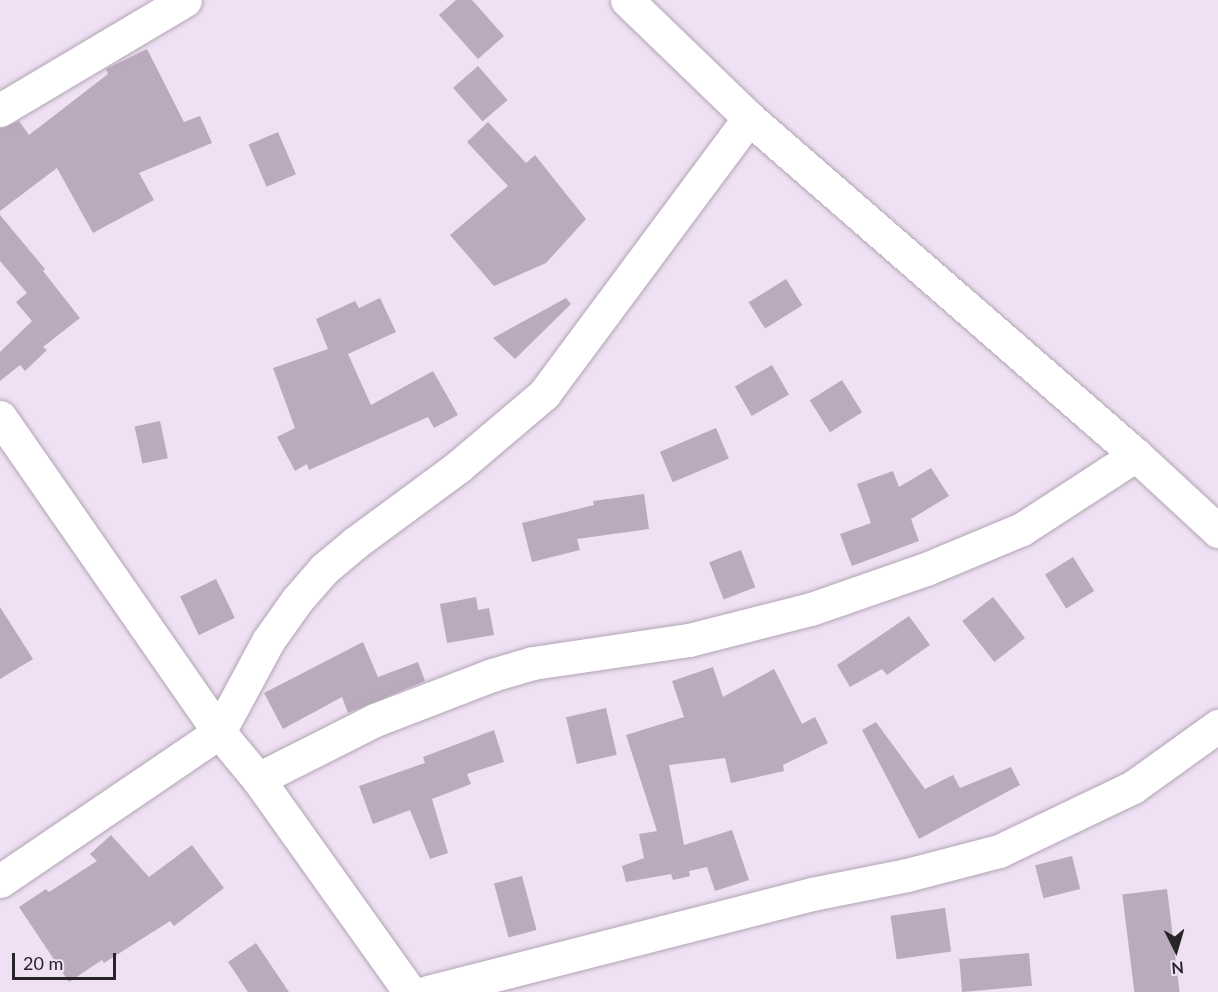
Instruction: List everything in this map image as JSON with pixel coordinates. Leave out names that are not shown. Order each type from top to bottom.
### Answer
[{"type":"street","points":[[0,110],[185,0]]},
{"type":"street","points":[[627,0],[749,118],[1136,455],[1218,531]]},
{"type":"street","points":[[0,881],[219,732],[268,641],[297,600],[324,569],[355,543],[458,467],[544,394],[749,118]]},
{"type":"street","points":[[0,417],[219,732],[258,779],[410,992]]},
{"type":"street","points":[[258,779],[375,720],[492,675],[544,661],[689,640],[811,609],[926,569],[1023,529],[1136,455]]},
{"type":"street","points":[[428,992],[812,894],[907,875],[999,851],[1133,787],[1218,726]]},
{"type":"building","points":[[456,0],[472,0],[504,36],[478,59],[439,15]]},
{"type":"building","points":[[147,49],[184,122],[200,116],[212,143],[139,173],[154,200],[93,233],[57,168],[0,211],[0,129],[19,121],[29,135],[108,74],[106,69]]},
{"type":"building","points":[[478,66],[508,100],[483,122],[453,88]]},
{"type":"building","points":[[488,122],[526,163],[535,155],[586,219],[546,263],[494,286],[450,235],[508,186],[467,142]]},
{"type":"building","points":[[278,132],[296,174],[267,187],[249,145]]},
{"type":"building","points":[[0,215],[45,269],[43,271],[80,318],[43,347],[47,350],[25,371],[20,365],[0,381],[0,352],[32,321],[16,302],[27,293],[0,261]]},
{"type":"building","points":[[786,279],[802,305],[765,329],[749,302]]},
{"type":"building","points":[[380,298],[396,332],[348,354],[371,405],[433,371],[458,415],[434,428],[428,417],[309,470],[307,464],[295,471],[277,437],[295,428],[273,368],[328,349],[316,319],[355,301],[359,308]]},
{"type":"building","points":[[566,298],[571,304],[515,359],[493,338]]},
{"type":"building","points":[[772,365],[789,394],[752,416],[735,386]]},
{"type":"building","points":[[842,380],[862,412],[830,432],[810,400]]},
{"type":"building","points":[[160,421],[168,458],[142,464],[135,426]]},
{"type":"building","points":[[716,428],[729,458],[673,482],[660,452]]},
{"type":"building","points":[[931,468],[949,496],[911,519],[919,541],[852,566],[840,534],[871,523],[857,484],[893,471],[899,487]]},
{"type":"building","points":[[644,494],[649,529],[577,539],[580,550],[532,562],[522,523],[594,505],[593,501]]},
{"type":"building","points":[[741,550],[755,587],[724,600],[709,562]]},
{"type":"building","points":[[1073,557],[1094,591],[1066,608],[1045,574]]},
{"type":"building","points":[[216,579],[235,618],[199,635],[180,597]]},
{"type":"building","points":[[476,597],[478,610],[489,608],[494,635],[447,643],[440,604]]},
{"type":"building","points":[[993,597],[1025,638],[994,662],[962,621]]},
{"type":"building","points":[[0,607],[33,659],[0,679]]},
{"type":"building","points":[[909,616],[930,645],[887,675],[882,669],[850,687],[837,665]]},
{"type":"building","points":[[363,642],[378,677],[418,662],[425,681],[348,713],[342,697],[283,729],[264,693]]},
{"type":"building","points":[[713,667],[723,697],[774,669],[802,724],[815,717],[828,743],[783,765],[784,771],[731,783],[725,758],[669,765],[684,845],[732,830],[749,880],[715,891],[707,867],[689,871],[690,876],[673,880],[671,874],[626,882],[622,866],[644,858],[639,834],[657,831],[626,735],[684,717],[672,681]]},
{"type":"building","points":[[606,708],[617,755],[577,764],[566,717]]},
{"type":"building","points":[[876,722],[925,789],[953,775],[960,788],[1011,767],[1020,785],[919,839],[862,730]]},
{"type":"building","points":[[494,730],[504,762],[467,774],[471,784],[432,799],[448,853],[430,859],[410,810],[373,824],[359,786],[425,763],[423,757]]},
{"type":"building","points":[[111,835],[149,877],[192,845],[224,888],[174,926],[170,921],[104,963],[102,960],[69,982],[19,907],[46,889],[49,892],[97,861],[90,854]]},
{"type":"building","points":[[1072,856],[1080,889],[1043,898],[1035,865]]},
{"type":"building","points":[[522,876],[536,930],[508,938],[494,884]]},
{"type":"building","points":[[1167,889],[1180,992],[1134,992],[1122,894]]},
{"type":"building","points":[[945,908],[951,952],[897,959],[891,916]]},
{"type":"building","points":[[256,943],[289,992],[248,992],[228,962]]},
{"type":"building","points":[[1029,953],[1032,986],[962,992],[959,959]]}]
